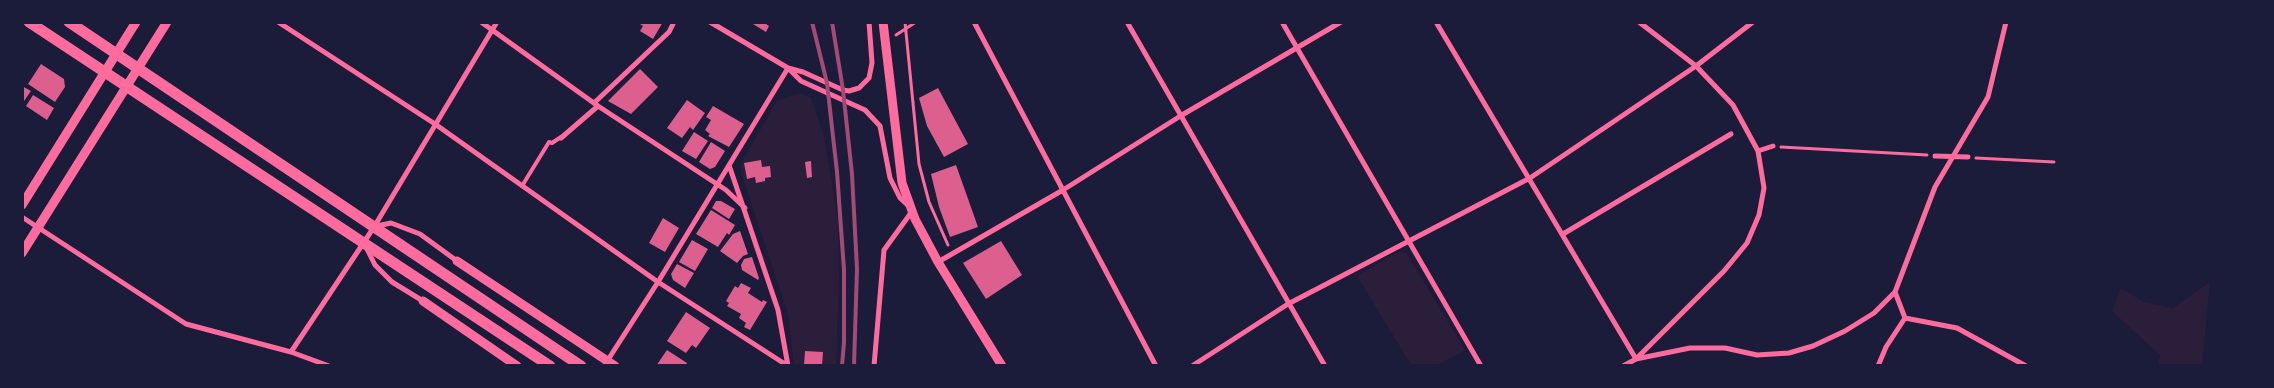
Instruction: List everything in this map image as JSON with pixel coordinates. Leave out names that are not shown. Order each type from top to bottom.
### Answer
[{"type":"highway","points":[[29,22],[550,366]]},
{"type":"highway","points":[[69,22],[115,55],[581,366]]},
{"type":"street","points":[[22,205],[136,22]]},
{"type":"street","points":[[22,253],[167,22]]},
{"type":"street","points":[[278,22],[435,124],[658,282],[788,366]]},
{"type":"street","points":[[481,22],[596,105],[717,184],[745,208]]},
{"type":"street","points":[[291,352],[374,227],[497,22]]},
{"type":"street","points":[[561,138],[669,32],[674,22]]},
{"type":"street","points":[[710,22],[719,25],[788,68],[801,81],[865,110],[876,120],[880,126],[890,178],[900,198],[913,210]]},
{"type":"street","points":[[788,68],[803,72],[849,92],[859,88],[869,78],[872,63],[869,22]]},
{"type":"street","points":[[883,22],[902,183],[938,262],[1002,366]]},
{"type":"street","points":[[974,22],[1156,366]]},
{"type":"street","points":[[1127,22],[1182,115],[1288,304],[1326,366]]},
{"type":"street","points":[[1282,22],[1407,242],[1481,366]]},
{"type":"street","points":[[938,262],[1063,190],[1182,115],[1341,22]]},
{"type":"street","points":[[1436,22],[1636,359]]},
{"type":"street","points":[[1636,359],[1724,271],[1747,243],[1759,215],[1764,188],[1758,151],[1733,105],[1696,66],[1639,22]]},
{"type":"street","points":[[1192,366],[1288,304],[1530,178],[1696,66],[1753,22]]},
{"type":"street","points":[[1622,366],[1636,359],[1690,348],[1725,348],[1757,356],[1789,353],[1813,346],[1845,331],[1874,312],[1895,292],[1935,188],[1988,97],[2006,22]]},
{"type":"street","points":[[374,227],[391,223],[420,234],[609,364],[788,68]]},
{"type":"street","points":[[1563,234],[1731,134]]},
{"type":"street","points":[[1758,151],[1773,146]]},
{"type":"street","points":[[1935,156],[1968,157]]},
{"type":"street","points":[[729,165],[778,310],[788,366]]},
{"type":"street","points":[[874,366],[884,250],[913,210]]},
{"type":"street","points":[[22,217],[186,324],[291,352],[329,366]]},
{"type":"street","points":[[364,242],[376,265],[392,282],[423,301],[517,366]]},
{"type":"street","points":[[1895,292],[1905,318]]},
{"type":"street","points":[[1878,366],[1886,347],[1905,318]]},
{"type":"street","points":[[1905,318],[1957,328],[2026,366]]},
{"type":"lane","points":[[522,186],[549,142],[552,143],[561,138]]},
{"type":"lane","points":[[311,366],[316,361]]},
{"type":"path","points":[[905,22],[919,164],[929,202],[945,240],[954,254]]},
{"type":"path","points":[[885,42],[916,22]]},
{"type":"path","points":[[1773,146],[1935,156]]},
{"type":"path","points":[[1968,157],[2054,162]]},
{"type":"shaded area","points":[[799,93],[811,98],[824,136],[838,219],[839,280],[836,365],[794,365],[788,314],[741,173],[741,163],[777,101]]},
{"type":"shaded area","points":[[1399,251],[1407,254],[1465,350],[1437,365],[1411,365],[1357,276]]},
{"type":"shaded area","points":[[2210,282],[2202,365],[2158,365],[2160,355],[2112,311],[2121,288],[2144,302],[2173,308]]},
{"type":"building","points":[[637,22],[663,22],[653,39],[640,31],[643,26]]},
{"type":"building","points":[[754,22],[763,22],[769,26],[766,32],[753,24]]},
{"type":"building","points":[[41,64],[64,79],[65,87],[55,102],[28,84]]},
{"type":"building","points":[[640,69],[658,87],[631,114],[608,101]]},
{"type":"building","points":[[22,86],[31,91],[22,104]]},
{"type":"building","points":[[938,88],[968,144],[944,157],[927,126],[919,98]]},
{"type":"building","points":[[33,95],[54,108],[47,120],[26,106]]},
{"type":"building","points":[[687,100],[705,113],[693,130],[690,127],[682,138],[667,128]]},
{"type":"building","points":[[713,106],[744,124],[729,147],[708,136],[710,134],[705,130],[711,120],[706,117]]},
{"type":"building","points":[[694,132],[708,141],[696,159],[682,151]]},
{"type":"building","points":[[711,142],[725,151],[715,167],[710,169],[699,162]]},
{"type":"building","points":[[761,160],[762,167],[770,166],[771,177],[756,183],[755,177],[747,179],[744,163]]},
{"type":"building","points":[[811,161],[812,177],[807,178],[805,162]]},
{"type":"building","points":[[956,165],[978,227],[950,237],[939,207],[931,174]]},
{"type":"building","points":[[716,201],[721,201],[735,209],[729,219],[712,208]]},
{"type":"building","points":[[711,210],[735,225],[718,247],[696,234]]},
{"type":"building","points":[[663,218],[679,228],[665,252],[649,243]]},
{"type":"building","points":[[740,231],[748,254],[743,256],[737,263],[720,251],[733,234]]},
{"type":"building","points":[[692,240],[708,249],[695,271],[679,262]]},
{"type":"building","points":[[1001,241],[1022,275],[986,299],[963,263]]},
{"type":"building","points":[[752,257],[758,280],[742,270],[741,265],[744,259]]},
{"type":"building","points":[[677,264],[694,273],[685,288],[673,280],[671,274]]},
{"type":"building","points":[[741,283],[751,288],[748,293],[762,302],[763,300],[767,302],[750,330],[744,327],[746,323],[739,318],[741,314],[727,306],[729,303],[726,301],[735,286],[738,288]]},
{"type":"building","points":[[686,312],[710,328],[696,348],[692,345],[686,353],[667,341]]},
{"type":"building","points":[[667,350],[687,363],[686,366],[656,366]]},
{"type":"building","points":[[805,351],[823,352],[822,366],[804,366]]},
{"type":"railway","points":[[812,22],[827,83],[837,172],[844,270],[842,366]]},
{"type":"railway","points":[[832,22],[843,90],[852,174],[857,269],[854,366]]}]
